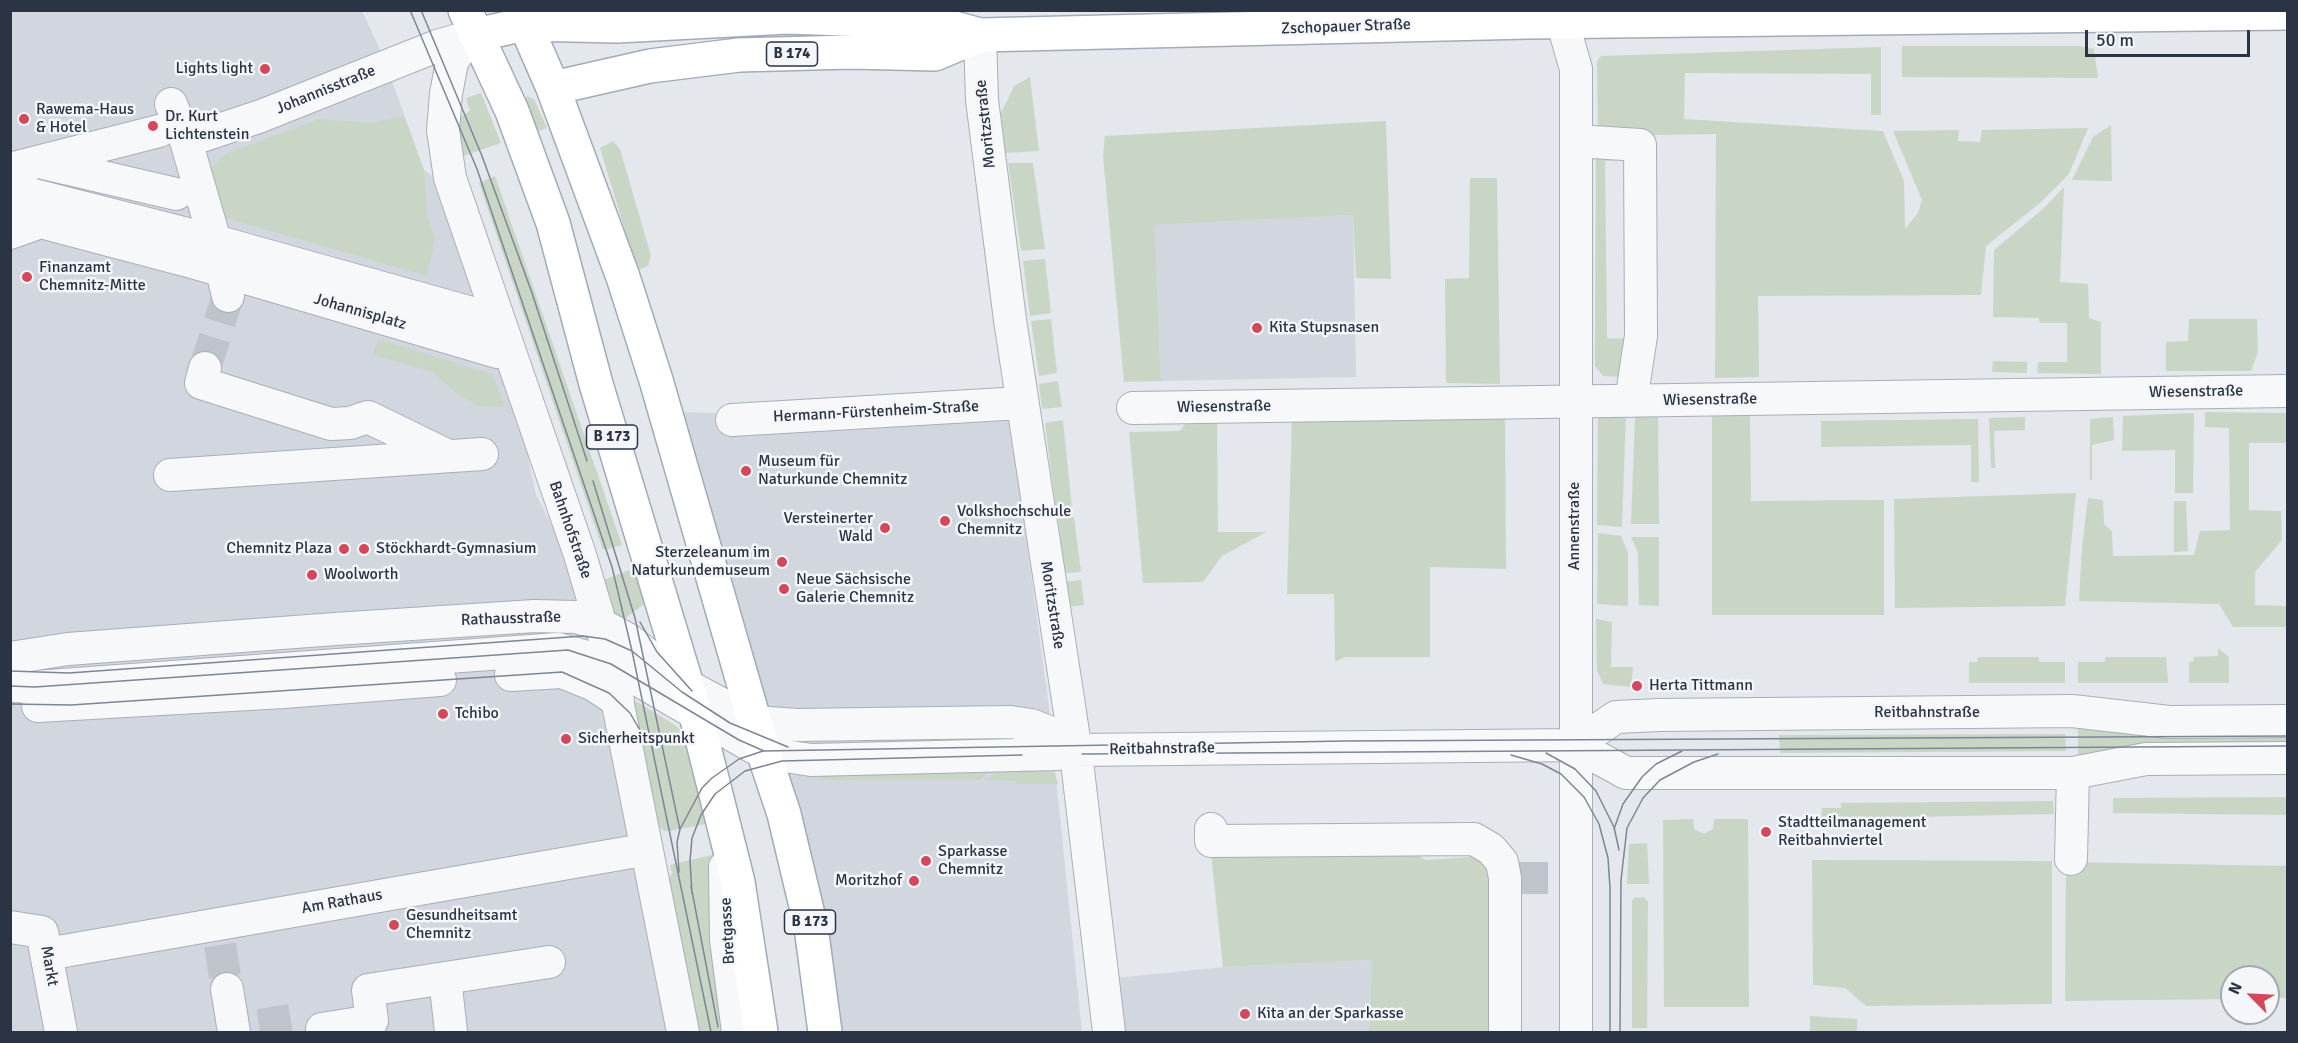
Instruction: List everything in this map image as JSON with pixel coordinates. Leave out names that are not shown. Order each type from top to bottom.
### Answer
[{"type":"main road","name":"Zschopauer Straße","points":[[469,28],[522,17],[617,26],[787,17],[932,22],[980,35],[1561,16],[2288,13]]},
{"type":"main road","points":[[512,111],[513,61],[522,17]]},
{"type":"main road","name":"B 173","points":[[522,17],[553,88],[622,278],[656,380],[759,736],[784,814],[811,927],[825,1032]]},
{"type":"main road","points":[[469,28],[553,88]]},
{"type":"main road","name":"B 173","points":[[469,28],[512,111],[553,223],[596,384],[691,700],[725,830],[738,882],[761,1032]]},
{"type":"main road","name":"Zschopauer Straße","points":[[553,88],[650,66],[739,56],[850,52],[934,54],[980,35]]},
{"type":"street","name":"Annenstraße","points":[[1561,16],[1576,69],[1575,745],[1562,878],[1576,1032]]},
{"type":"street","name":"Johannisstraße","points":[[172,126],[261,116],[436,46],[469,28]]},
{"type":"street","name":"Bahnhofstraße","points":[[469,28],[452,62],[446,94],[443,130],[450,178],[580,555],[611,664],[683,1032]]},
{"type":"street","name":"Moritzstraße","points":[[980,35],[982,100],[1021,403],[1075,750],[1109,1032]]},
{"type":"street","points":[[25,186],[172,126],[216,241],[226,284]]},
{"type":"street","points":[[1576,141],[1640,145],[1641,336],[1630,401]]},
{"type":"street","points":[[25,186],[176,194]]},
{"type":"street","points":[[10,233],[25,186]]},
{"type":"street","name":"Johannisplatz","points":[[25,186],[486,317]]},
{"type":"street","name":"Johannisplatz","points":[[25,186],[226,284],[497,352]]},
{"type":"street","points":[[205,368],[201,383],[331,424],[350,423],[368,417],[447,456]]},
{"type":"street","name":"Wiesenstraße","points":[[1133,408],[2288,391]]},
{"type":"street","name":"Hermann-Fürstenheim-Straße","points":[[732,420],[1021,403]]},
{"type":"street","points":[[170,475],[482,454]]},
{"type":"street","name":"Rathausstraße","points":[[10,658],[68,649],[534,616],[576,617],[600,624]]},
{"type":"street","points":[[600,624],[629,640],[691,700],[759,736],[797,725],[1010,722],[1031,725],[1049,732],[1075,750]]},
{"type":"street","name":"Rathausstraße","points":[[10,670],[69,673],[534,639],[600,624]]},
{"type":"street","name":"Rathausstraße","points":[[10,686],[35,687],[558,649],[611,664],[691,700]]},
{"type":"street","points":[[10,702],[27,706],[71,705],[562,672],[594,685],[618,701]]},
{"type":"street","name":"Reitbahnstraße","points":[[1575,745],[1616,717],[2072,711],[2169,722],[2288,721]]},
{"type":"street","name":"Reitbahnstraße","points":[[1075,750],[1575,745],[1626,773],[2073,773],[2146,759],[2288,758]]},
{"type":"street","points":[[2071,859],[2073,773]]},
{"type":"street","points":[[1211,829],[1211,841],[1474,839],[1491,849],[1502,862],[1505,878],[1505,1032]]},
{"type":"street","name":"Bretgasse","points":[[725,830],[726,940],[738,1032]]},
{"type":"street","name":"Am Rathaus","points":[[46,954],[219,935],[636,851]]},
{"type":"street","name":"Markt","points":[[10,927],[42,932],[61,1032]]},
{"type":"street","points":[[323,1032],[322,1029],[372,1021],[368,990],[549,962]]},
{"type":"street","points":[[445,978],[451,1032]]},
{"type":"street","points":[[227,989],[242,1029]]},
{"type":"shaded area","points":[[10,11],[362,11],[383,56],[424,170],[439,181],[519,415],[536,495],[588,595],[676,1032],[11,1032]]},
{"type":"shaded area","name":"Kita Stupsnasen","points":[[1353,215],[1356,377],[1161,381],[1153,225]]},
{"type":"shaded area","points":[[1007,397],[1048,700],[1082,1032],[838,1032],[763,695],[680,412],[714,413]]},
{"type":"shaded area","name":"Kita an der Sparkasse","points":[[1372,960],[1369,1032],[1123,1032],[1116,978],[1223,967]]},
{"type":"green space","points":[[1902,46],[2080,46],[2094,49],[2098,78],[1902,77]]},
{"type":"green space","points":[[1881,47],[1881,115],[1871,115],[1871,74],[1685,73],[1684,119],[1883,131],[1904,181],[1905,229],[1918,213],[1922,200],[1893,131],[1959,130],[1958,141],[1980,142],[1982,130],[2088,128],[2069,174],[2040,203],[1986,246],[1981,295],[1758,296],[1759,377],[1715,378],[1716,134],[1598,136],[1597,61],[1601,56]]},
{"type":"green space","points":[[1030,77],[1039,151],[1005,153],[1001,113],[1014,86]]},
{"type":"green space","points":[[481,93],[501,143],[455,159],[451,122],[470,111],[466,98]]},
{"type":"green space","points":[[527,96],[534,99],[547,128],[533,133],[525,101]]},
{"type":"green space","points":[[404,116],[424,170],[427,213],[435,239],[427,276],[222,217],[209,176],[212,167],[227,153],[319,119],[370,123]]},
{"type":"green space","points":[[1386,121],[1391,279],[1356,278],[1353,215],[1154,225],[1161,381],[1124,382],[1103,156],[1105,136]]},
{"type":"green space","points":[[2111,125],[2112,181],[2072,180],[2093,137]]},
{"type":"green space","points":[[613,141],[620,149],[651,256],[648,266],[637,270],[600,148]]},
{"type":"green space","points":[[1596,152],[1630,160],[1605,161],[1607,338],[1633,339],[1623,377],[1603,376],[1595,366]]},
{"type":"green space","points":[[1008,163],[1033,163],[1045,249],[1021,251]]},
{"type":"green space","points":[[495,176],[622,545],[603,550],[479,183]]},
{"type":"green space","points":[[1470,178],[1497,178],[1500,384],[1446,383],[1445,279],[1469,278]]},
{"type":"green space","points":[[2064,187],[2060,282],[2088,284],[2089,318],[2101,322],[2101,374],[2037,373],[2038,362],[2067,362],[2067,323],[2040,323],[2039,318],[1993,317],[1994,250],[2044,208]]},
{"type":"green space","points":[[1045,259],[1051,313],[1030,316],[1023,261]]},
{"type":"green space","points":[[1051,319],[1057,373],[1039,376],[1031,321]]},
{"type":"green space","points":[[2189,319],[2257,319],[2258,353],[2251,371],[2166,371],[2166,342],[2188,341]]},
{"type":"green space","points":[[378,339],[492,374],[505,407],[478,406],[456,393],[433,372],[373,355]]},
{"type":"green space","points":[[1993,361],[2027,362],[2027,373],[1992,372]]},
{"type":"green space","points":[[1058,381],[1062,407],[1042,409],[1039,384]]},
{"type":"green space","points":[[1598,412],[1626,413],[1622,527],[1597,525]]},
{"type":"green space","points":[[2205,412],[2287,413],[2287,443],[2249,443],[2249,510],[2281,511],[2282,540],[2255,572],[2255,605],[2287,606],[2287,627],[2233,627],[2219,604],[2079,601],[2088,498],[2103,500],[2104,524],[2112,531],[2113,556],[2194,555],[2200,531],[2230,530],[2229,428],[2205,427]]},
{"type":"green space","points":[[2194,413],[2193,493],[2175,493],[2175,450],[2122,451],[2123,416]]},
{"type":"green space","points":[[1638,415],[1658,415],[1659,524],[1631,524],[1635,418]]},
{"type":"green space","points":[[1292,416],[1505,418],[1506,569],[1430,567],[1430,657],[1345,657],[1335,662],[1334,594],[1287,594]]},
{"type":"green space","points":[[1712,416],[1750,416],[1751,501],[1884,500],[1884,615],[1712,615]]},
{"type":"green space","points":[[2025,417],[2025,430],[1994,431],[1995,468],[1991,468],[1989,418]]},
{"type":"green space","points":[[2113,417],[2114,440],[2092,445],[2092,480],[2090,480],[2090,419]]},
{"type":"green space","points":[[1978,419],[1979,482],[1971,482],[1971,445],[1821,447],[1821,421]]},
{"type":"green space","points":[[1063,420],[1072,509],[1056,511],[1045,423]]},
{"type":"green space","points":[[1188,420],[1217,420],[1218,532],[1266,532],[1222,556],[1203,582],[1143,583],[1129,432],[1180,431]]},
{"type":"green space","points":[[2076,493],[2065,606],[1895,608],[1894,499]]},
{"type":"green space","points":[[2174,501],[2186,501],[2188,551],[2174,552]]},
{"type":"green space","points":[[1074,517],[1081,572],[1065,573],[1058,519]]},
{"type":"green space","points":[[1598,533],[1621,536],[1628,553],[1628,606],[1597,604]]},
{"type":"green space","points":[[1631,537],[1659,537],[1659,606],[1639,605],[1638,553]]},
{"type":"green space","points":[[629,570],[632,578],[642,574],[645,599],[643,605],[619,623],[615,622],[599,582]]},
{"type":"green space","points":[[1081,580],[1084,605],[1069,607],[1066,582]]},
{"type":"green space","points":[[1596,619],[1612,622],[1611,667],[1633,667],[1631,687],[1603,684],[1597,671]]},
{"type":"green space","points":[[2218,648],[2229,657],[2229,683],[2189,683],[2189,662],[2193,662],[2194,657],[2218,656]]},
{"type":"green space","points":[[1978,657],[2039,657],[2039,662],[2065,662],[2065,683],[1969,683],[1969,662],[1977,662]]},
{"type":"green space","points":[[2105,657],[2166,657],[2168,683],[2078,683],[2078,662],[2105,662]]},
{"type":"green space","points":[[636,701],[675,725],[690,740],[710,823],[664,831],[655,822],[633,704]]},
{"type":"green space","points":[[2078,720],[2287,729],[2287,752],[2078,764]]},
{"type":"green space","points":[[2065,734],[2066,751],[1780,753],[1779,735]]},
{"type":"green space","points":[[994,766],[980,780],[821,780],[814,775]]},
{"type":"green space","points":[[1050,771],[1055,774],[1058,784],[1016,784],[1016,781],[987,780],[995,772]]},
{"type":"green space","points":[[2287,797],[2287,815],[2113,813],[2113,798]]},
{"type":"green space","points":[[2053,801],[2054,814],[1821,819],[1822,808],[1841,808],[1841,803]]},
{"type":"green space","points":[[1693,819],[1694,829],[1704,834],[1713,829],[1714,819],[1748,819],[1749,1007],[1664,1007],[1663,820]]},
{"type":"green space","points":[[1647,843],[1649,884],[1627,884],[1629,844]]},
{"type":"green space","points":[[1413,853],[1426,860],[1470,857],[1488,860],[1500,1032],[1369,1032],[1372,960],[1223,967],[1211,854]]},
{"type":"green space","points":[[716,854],[732,1032],[695,1032],[668,882],[672,873],[670,865]]},
{"type":"green space","points":[[1812,860],[2052,861],[2052,1004],[1866,1006],[1845,988],[1813,985]]},
{"type":"green space","points":[[2066,862],[2287,866],[2287,998],[2280,998],[2280,965],[2220,965],[2220,999],[2065,1001]]},
{"type":"green space","points":[[1644,897],[1648,902],[1647,1028],[1632,1028],[1632,901],[1634,898]]},
{"type":"green space","points":[[1810,1016],[1857,1019],[1857,1032],[1810,1032]]},
{"type":"tunnel","points":[[205,368],[228,296]]},
{"type":"tunnel","points":[[1516,878],[1550,878]]},
{"type":"tunnel","points":[[220,945],[227,989]]},
{"type":"tunnel","points":[[259,1025],[304,1018]]},
{"type":"tram line","points":[[410,10],[477,169],[612,567],[632,651],[711,1032]]},
{"type":"tram line","points":[[421,10],[482,156],[532,293],[587,461]]},
{"type":"tram line","points":[[593,481],[635,618],[680,830]]},
{"type":"tram line","points":[[640,622],[657,652],[692,691]]},
{"type":"tram line","points":[[10,671],[69,673],[583,636],[605,639],[632,651],[682,692],[730,723],[788,747]]},
{"type":"tram line","points":[[10,686],[35,687],[568,650],[611,664],[739,740],[764,751]]},
{"type":"tram line","points":[[10,704],[71,705],[562,672],[609,693],[630,713],[645,739]]},
{"type":"tram line","points":[[679,872],[677,842],[680,829],[702,788],[739,759],[763,751],[1346,741],[2288,736]]},
{"type":"tram line","points":[[1082,754],[2288,746]]},
{"type":"tram line","points":[[1614,829],[1623,804],[1642,777],[1656,764],[1682,751]]},
{"type":"tram line","points":[[1546,753],[1575,769],[1596,791],[1614,827],[1619,850]]},
{"type":"tram line","points":[[1620,1032],[1621,880],[1627,828],[1643,798],[1660,780],[1694,762],[1718,754]]},
{"type":"tram line","points":[[692,893],[690,861],[692,838],[701,815],[715,794],[745,771],[782,761],[1022,755]]},
{"type":"tram line","points":[[1511,755],[1542,764],[1561,774],[1584,797],[1599,824],[1608,858],[1610,888],[1610,1032]]},
{"type":"tram line","points":[[691,886],[718,1027]]},
{"type":"place","name":"Lights light","points":[[265,69]]},
{"type":"place","name":"Rawema-Haus & Hotel","points":[[24,119]]},
{"type":"place","name":"Dr. Kurt Lichtenstein","points":[[153,126]]},
{"type":"place","name":"Finanzamt Chemnitz-Mitte","points":[[27,277]]},
{"type":"place","name":"Kita Stupsnasen","points":[[1257,328]]},
{"type":"place","name":"Museum für Naturkunde Chemnitz","points":[[746,471]]},
{"type":"place","name":"Volkshochschule Chemnitz","points":[[945,521]]},
{"type":"place","name":"Versteinerter Wald","points":[[885,528]]},
{"type":"place","name":"Chemnitz Plaza","points":[[344,549]]},
{"type":"place","name":"Stöckhardt-Gymnasium","points":[[364,549]]},
{"type":"place","name":"Sterzeleanum im Naturkundemuseum","points":[[782,562]]},
{"type":"place","name":"Woolworth","points":[[312,575]]},
{"type":"place","name":"Neue Sächsische Galerie Chemnitz","points":[[784,589]]},
{"type":"place","name":"Herta Tittmann","points":[[1637,686]]},
{"type":"place","name":"Tchibo","points":[[443,714]]},
{"type":"place","name":"Sicherheitspunkt","points":[[566,739]]},
{"type":"place","name":"Stadtteilmanagement Reitbahnviertel","points":[[1766,832]]},
{"type":"place","name":"Sparkasse Chemnitz","points":[[926,861]]},
{"type":"place","name":"Moritzhof","points":[[914,881]]},
{"type":"place","name":"Gesundheitsamt Chemnitz","points":[[394,925]]},
{"type":"place","name":"Kita an der Sparkasse","points":[[1245,1014]]}]
